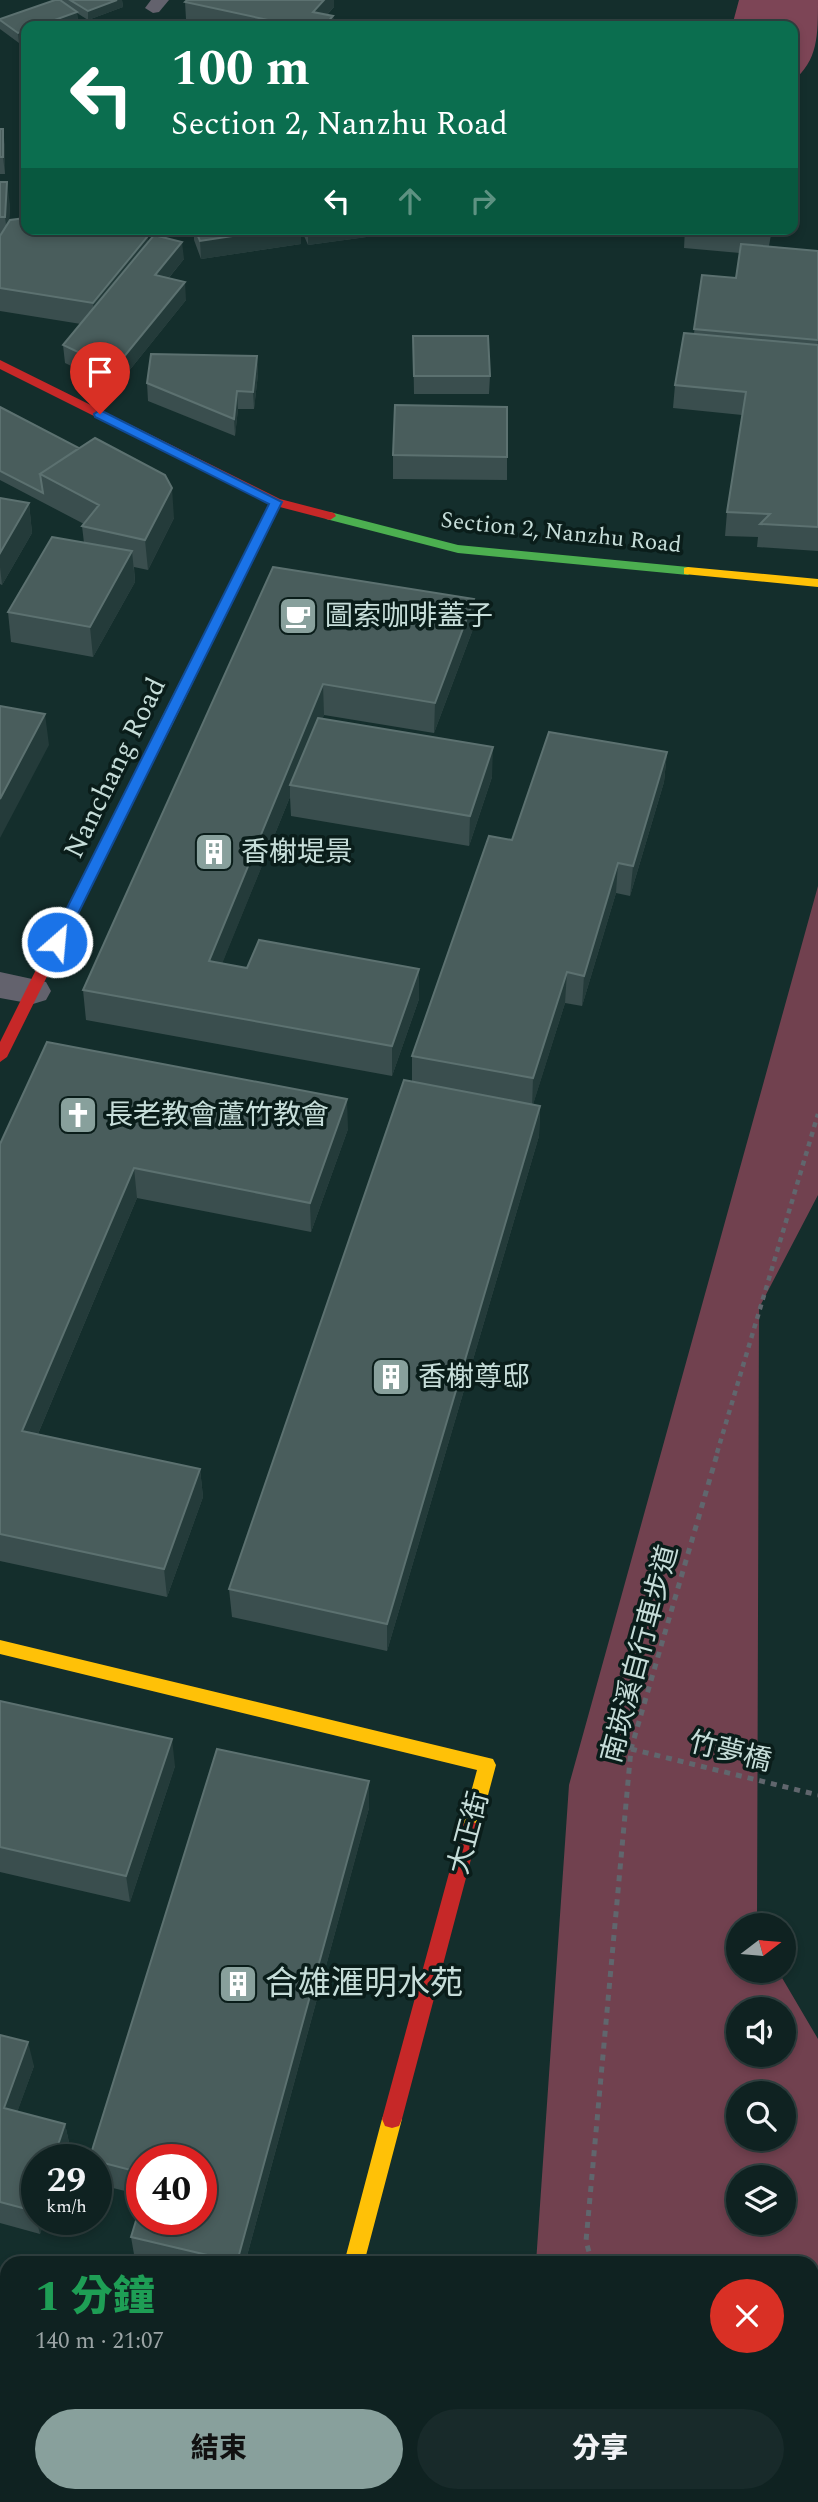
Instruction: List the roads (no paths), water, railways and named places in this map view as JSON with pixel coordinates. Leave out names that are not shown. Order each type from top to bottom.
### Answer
[{"type":"street","name":"Section 2, Nanzhu Road","points":[[0,364],[276,502],[458,549],[818,583]]},
{"type":"street","name":"Nanchang Road","points":[[0,1057],[16,988],[276,502]]},
{"type":"street","name":"大正街","points":[[0,1647],[487,1765],[356,2256]]},
{"type":"place","name":"圖索咖啡蓋子","points":[[298,616]]},
{"type":"place","name":"香榭堤景","points":[[214,852]]},
{"type":"place","name":"長老教會蘆竹教會","points":[[78,1115]]},
{"type":"place","name":"香榭尊邸","points":[[391,1377]]},
{"type":"place","name":"合雄滙明水苑","points":[[238,1984]]}]
